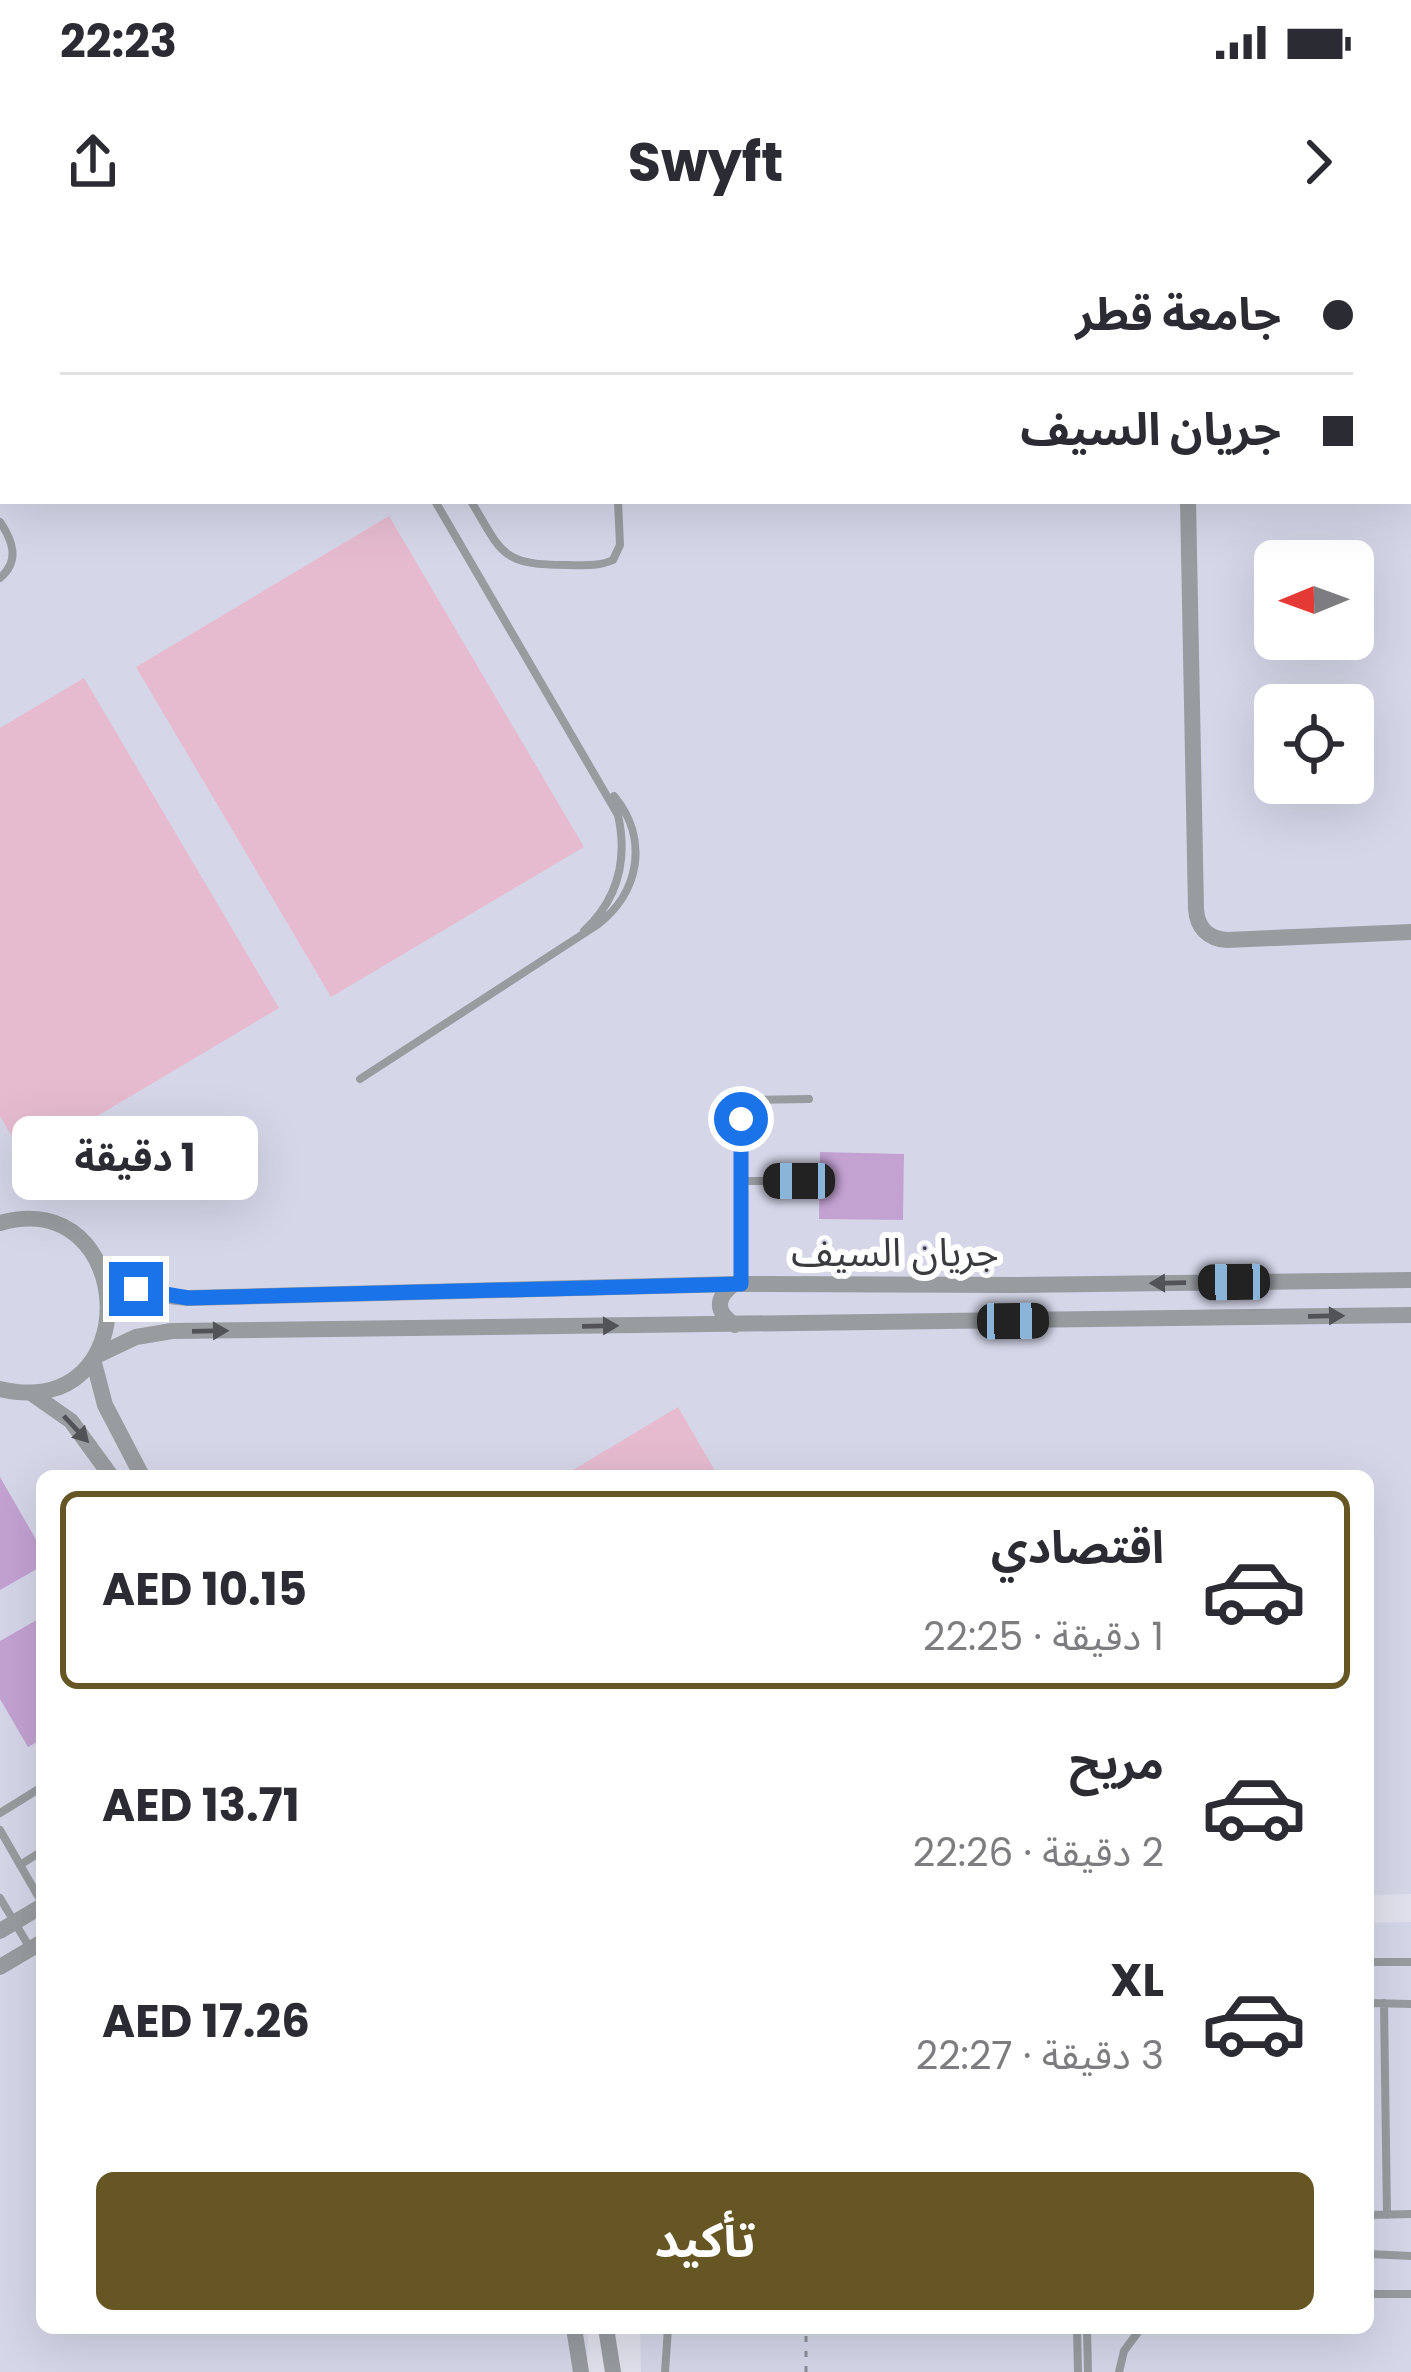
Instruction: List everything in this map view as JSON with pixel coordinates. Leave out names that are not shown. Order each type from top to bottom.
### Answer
[{"type":"street","points":[[1188,504],[1199,925],[1211,937],[1227,940],[1411,932]]},
{"type":"street","name":"جريان السيف","points":[[3,1219],[40,1221],[68,1231],[124,1284],[164,1297],[738,1284],[1013,1286],[1411,1280]]},
{"type":"street","points":[[99,1265],[111,1304],[95,1357],[105,1405],[139,1470]]},
{"type":"street","points":[[735,1325],[719,1307],[723,1293],[738,1284]]},
{"type":"street","points":[[1013,1286],[1004,1299],[1013,1321]]},
{"type":"street","name":"جريان السيف","points":[[31,1393],[72,1378],[95,1357],[136,1337],[172,1331],[1411,1315]]},
{"type":"street","points":[[0,1389],[31,1393],[71,1421],[107,1470]]},
{"type":"street","points":[[7,1927],[36,1909]]},
{"type":"street","points":[[0,1966],[36,1945]]},
{"type":"street","points":[[575,2334],[581,2372]]},
{"type":"street","points":[[607,2334],[613,2372]]},
{"type":"lane","points":[[360,1079],[584,931],[613,893],[622,862],[622,831],[604,787],[437,504]]},
{"type":"lane","points":[[473,504],[496,544],[510,557],[538,565],[601,565],[613,560],[620,545],[618,504]]},
{"type":"lane","points":[[0,522],[12,540],[14,554],[0,578]]},
{"type":"lane","points":[[738,1284],[741,1113],[746,1104],[809,1099]]},
{"type":"lane","points":[[741,1181],[799,1181]]},
{"type":"lane","points":[[0,1813],[36,1791]]},
{"type":"lane","points":[[0,1830],[36,1894]]},
{"type":"lane","points":[[20,1865],[36,1855]]},
{"type":"lane","points":[[0,1898],[7,1927],[36,1945]]},
{"type":"lane","points":[[1374,1962],[1411,1962]]},
{"type":"lane","points":[[1374,2003],[1411,2004]]},
{"type":"lane","points":[[1384,2003],[1387,2215]]},
{"type":"lane","points":[[1374,2216],[1411,2214]]},
{"type":"lane","points":[[1374,2254],[1411,2256]]},
{"type":"lane","points":[[1374,2294],[1411,2294]]},
{"type":"lane","points":[[665,2372],[668,2334]]},
{"type":"lane","points":[[1077,2334],[1078,2372]]},
{"type":"lane","points":[[1087,2334],[1088,2372]]},
{"type":"lane","points":[[1119,2372],[1124,2351],[1137,2334]]},
{"type":"path","points":[[806,2334],[806,2372]]},
{"type":"shaded area","points":[[0,504],[1411,504],[1411,1894],[1374,1895],[1374,1470],[36,1470],[36,2334],[588,2334],[587,2372],[0,2372]]},
{"type":"shaded area","points":[[389,516],[584,847],[331,997],[136,667]]},
{"type":"shaded area","points":[[84,678],[279,1008],[25,1159],[0,1116],[0,728]]},
{"type":"shaded area","points":[[678,1407],[715,1470],[573,1470]]},
{"type":"shaded area","points":[[1411,1922],[1411,2372],[641,2372],[640,2334],[1374,2334],[1374,1923]]},
{"type":"building","points":[[820,1152],[904,1154],[903,1220],[819,1219]]},
{"type":"building","points":[[0,1477],[36,1540],[36,1569],[0,1590]]},
{"type":"building","points":[[36,1620],[36,1742],[28,1747],[0,1699],[0,1641]]},
{"type":"route","points":[[136,1289],[188,1298],[741,1284],[741,1119]]}]
